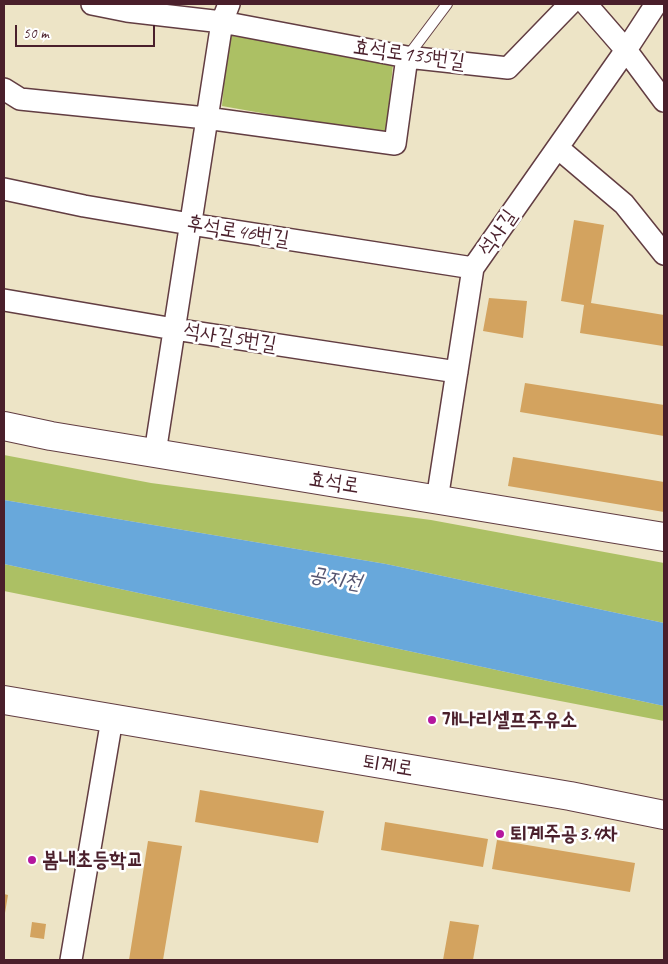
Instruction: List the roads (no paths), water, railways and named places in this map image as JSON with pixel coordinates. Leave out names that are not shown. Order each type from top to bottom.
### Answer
[{"type":"street","name":"효석로135번길","points":[[92,4],[129,8],[226,13],[407,57],[508,68],[570,4]]},
{"type":"street","points":[[586,4],[626,50],[664,102]]},
{"type":"street","name":"석사길","points":[[437,500],[473,268],[626,50],[656,4]]},
{"type":"street","points":[[155,453],[206,118],[226,13]]},
{"type":"street","points":[[4,89],[20,99],[206,118],[395,144],[407,57]]},
{"type":"street","points":[[558,148],[624,204],[664,254]]},
{"type":"street","name":"후석로46번길","points":[[4,189],[84,206],[190,224],[473,268]]},
{"type":"street","name":"석사길5번길","points":[[4,300],[174,329],[457,372]]},
{"type":"street","name":"효석로","points":[[4,426],[51,436],[664,537]]},
{"type":"street","name":"퇴계로","points":[[4,700],[570,796],[664,815]]},
{"type":"street","points":[[70,960],[112,719]]},
{"type":"lane","points":[[407,57],[448,4]]},
{"type":"water","name":"공지천","points":[[4,500],[386,564],[664,623],[664,706],[4,564]]},
{"type":"place","name":"개나리셀프주유소","points":[[432,720]]},
{"type":"place","name":"퇴계주공3.4차","points":[[500,834]]},
{"type":"place","name":"봄내초등학교","points":[[32,860]]}]
